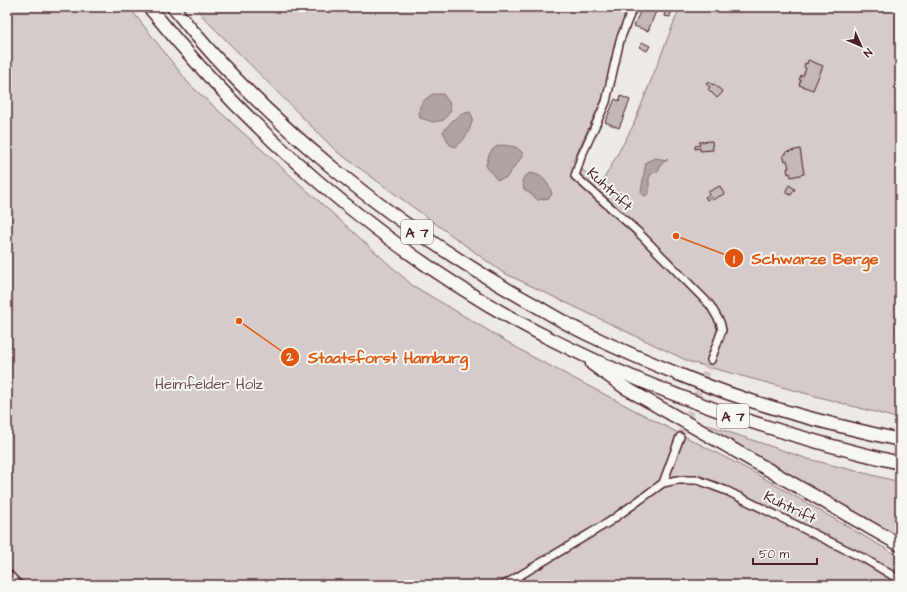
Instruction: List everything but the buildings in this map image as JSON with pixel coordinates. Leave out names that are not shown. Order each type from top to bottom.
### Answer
[{"type":"highway","name":"A 7","points":[[149,7],[231,100],[311,176],[370,223],[451,280],[504,313],[572,350],[680,397],[757,425],[820,444],[900,463]]},
{"type":"highway","name":"A 7","points":[[173,7],[228,70],[324,160],[376,202],[436,245],[504,287],[584,332],[689,379],[790,412],[900,440]]},
{"type":"highway","points":[[572,350],[624,387],[900,545]]},
{"type":"street","name":"Kuhtrift","points":[[633,7],[620,40],[606,102],[581,157],[575,176],[637,231],[714,310],[722,330],[711,360]]},
{"type":"street","points":[[663,483],[680,437]]},
{"type":"street","name":"Kuhtrift","points":[[504,585],[609,522],[663,483],[688,479],[711,483],[865,559],[900,580]]},
{"type":"street","points":[[7,573],[19,585]]},
{"type":"green space","name":"Heimfelder Holz","points":[[7,7],[129,7],[190,85],[412,285],[531,356],[753,472],[900,557],[900,585],[7,585]]},
{"type":"green space","points":[[196,7],[630,7],[606,91],[573,161],[600,186],[633,126],[680,7],[900,7],[900,419],[690,362],[502,272],[336,151],[204,18]]},
{"type":"green space","points":[[708,425],[808,459],[900,482],[900,540],[706,427]]},
{"type":"shaded area","points":[[433,94],[443,94],[449,102],[451,110],[444,120],[433,122],[420,118],[420,106],[426,98]]},
{"type":"shaded area","points":[[470,112],[473,118],[467,134],[456,147],[450,145],[443,132],[458,116]]},
{"type":"shaded area","points":[[502,145],[516,147],[524,154],[506,178],[497,180],[486,166],[492,150]]},
{"type":"shaded area","points":[[655,158],[668,160],[662,163],[658,172],[652,173],[649,178],[649,194],[644,196],[641,192],[646,162]]},
{"type":"shaded area","points":[[530,173],[538,175],[547,183],[552,194],[549,198],[538,200],[524,189],[522,181],[524,177]]},
{"type":"tunnel","points":[[680,437],[711,360]]},
{"type":"place","name":"Schwarze Berge","points":[[676,236]]},
{"type":"place","name":"Staatsforst Hamburg","points":[[239,321]]}]
